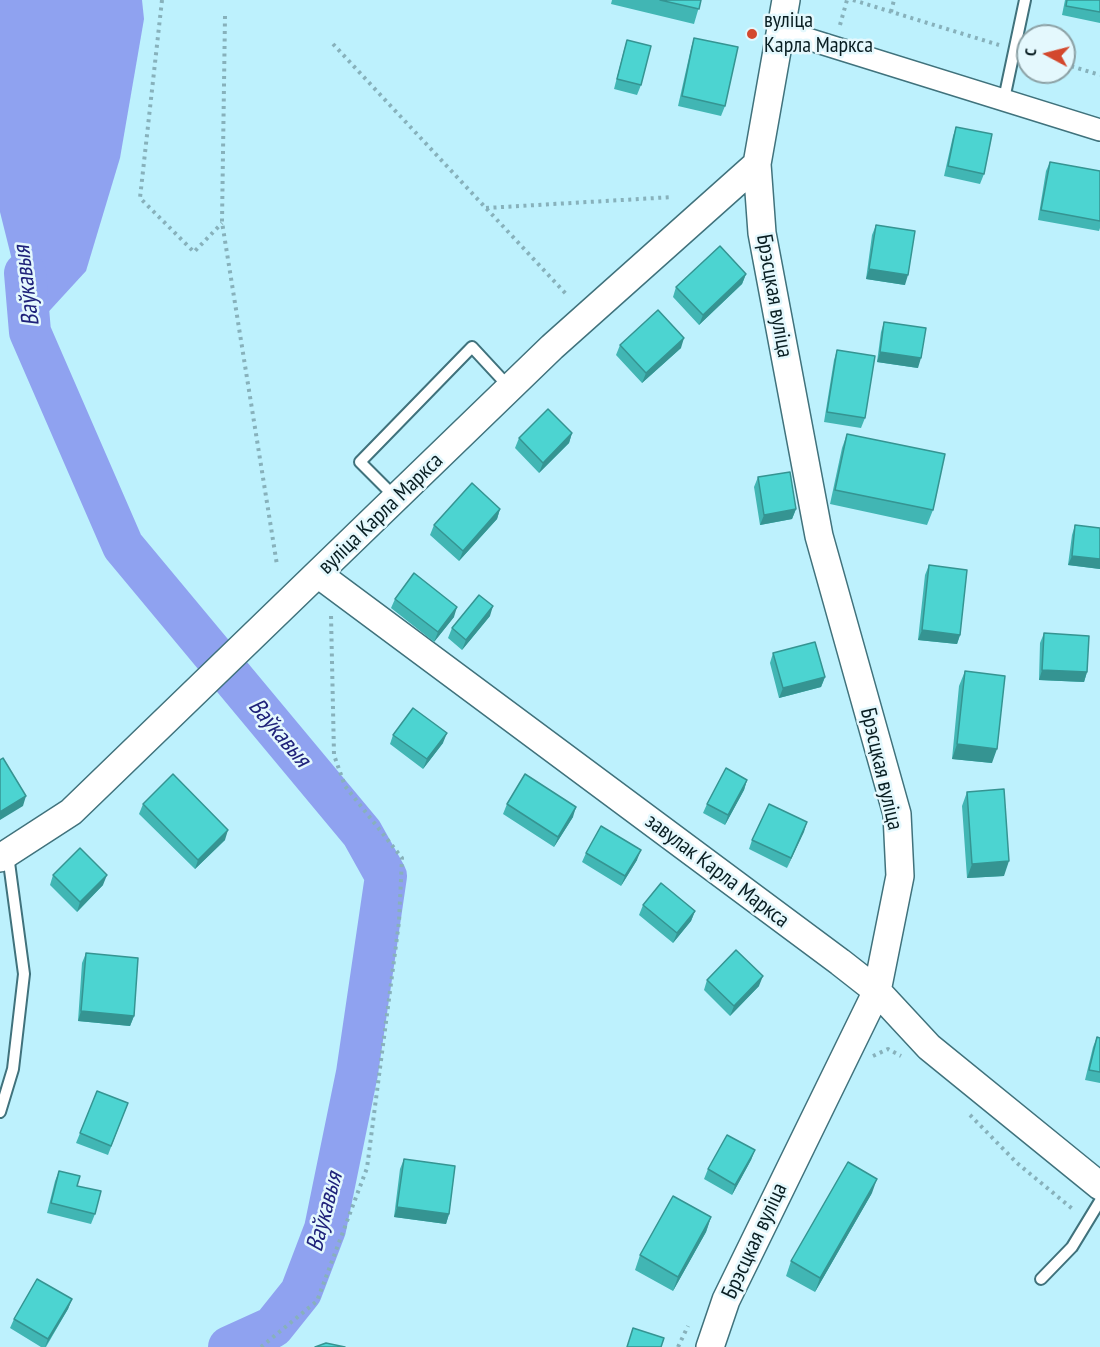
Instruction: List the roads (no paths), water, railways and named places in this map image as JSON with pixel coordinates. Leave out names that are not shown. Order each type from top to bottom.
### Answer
[{"type":"street","name":"Брэсцкая вуліца","points":[[710,1347],[726,1300],[876,991],[900,876],[897,814],[819,536],[762,233],[757,164],[786,0]]},
{"type":"street","points":[[782,31],[1100,130]]},
{"type":"street","name":"вуліца Карла Маркса","points":[[4,856],[71,812],[510,388],[704,208],[757,164]]},
{"type":"street","name":"завулак Карла Маркса","points":[[318,574],[876,991],[929,1047],[1100,1186]]},
{"type":"lane","points":[[1004,99],[1026,0]]},
{"type":"lane","points":[[396,498],[360,462],[472,347],[510,388]]},
{"type":"lane","points":[[0,1112],[13,1069],[24,974],[4,856]]},
{"type":"lane","points":[[1041,1279],[1072,1247],[1100,1201]]},
{"type":"water","points":[[0,0],[142,0],[144,19],[120,158],[86,271],[30,332],[0,212]]},
{"type":"waterway","name":"Ваўкавыя","points":[[25,273],[30,332],[123,546],[362,833],[386,876],[357,1073],[325,1229],[301,1292],[273,1327],[229,1347]]},
{"type":"place","name":"вуліца Карла Маркса","points":[[752,34]]}]
